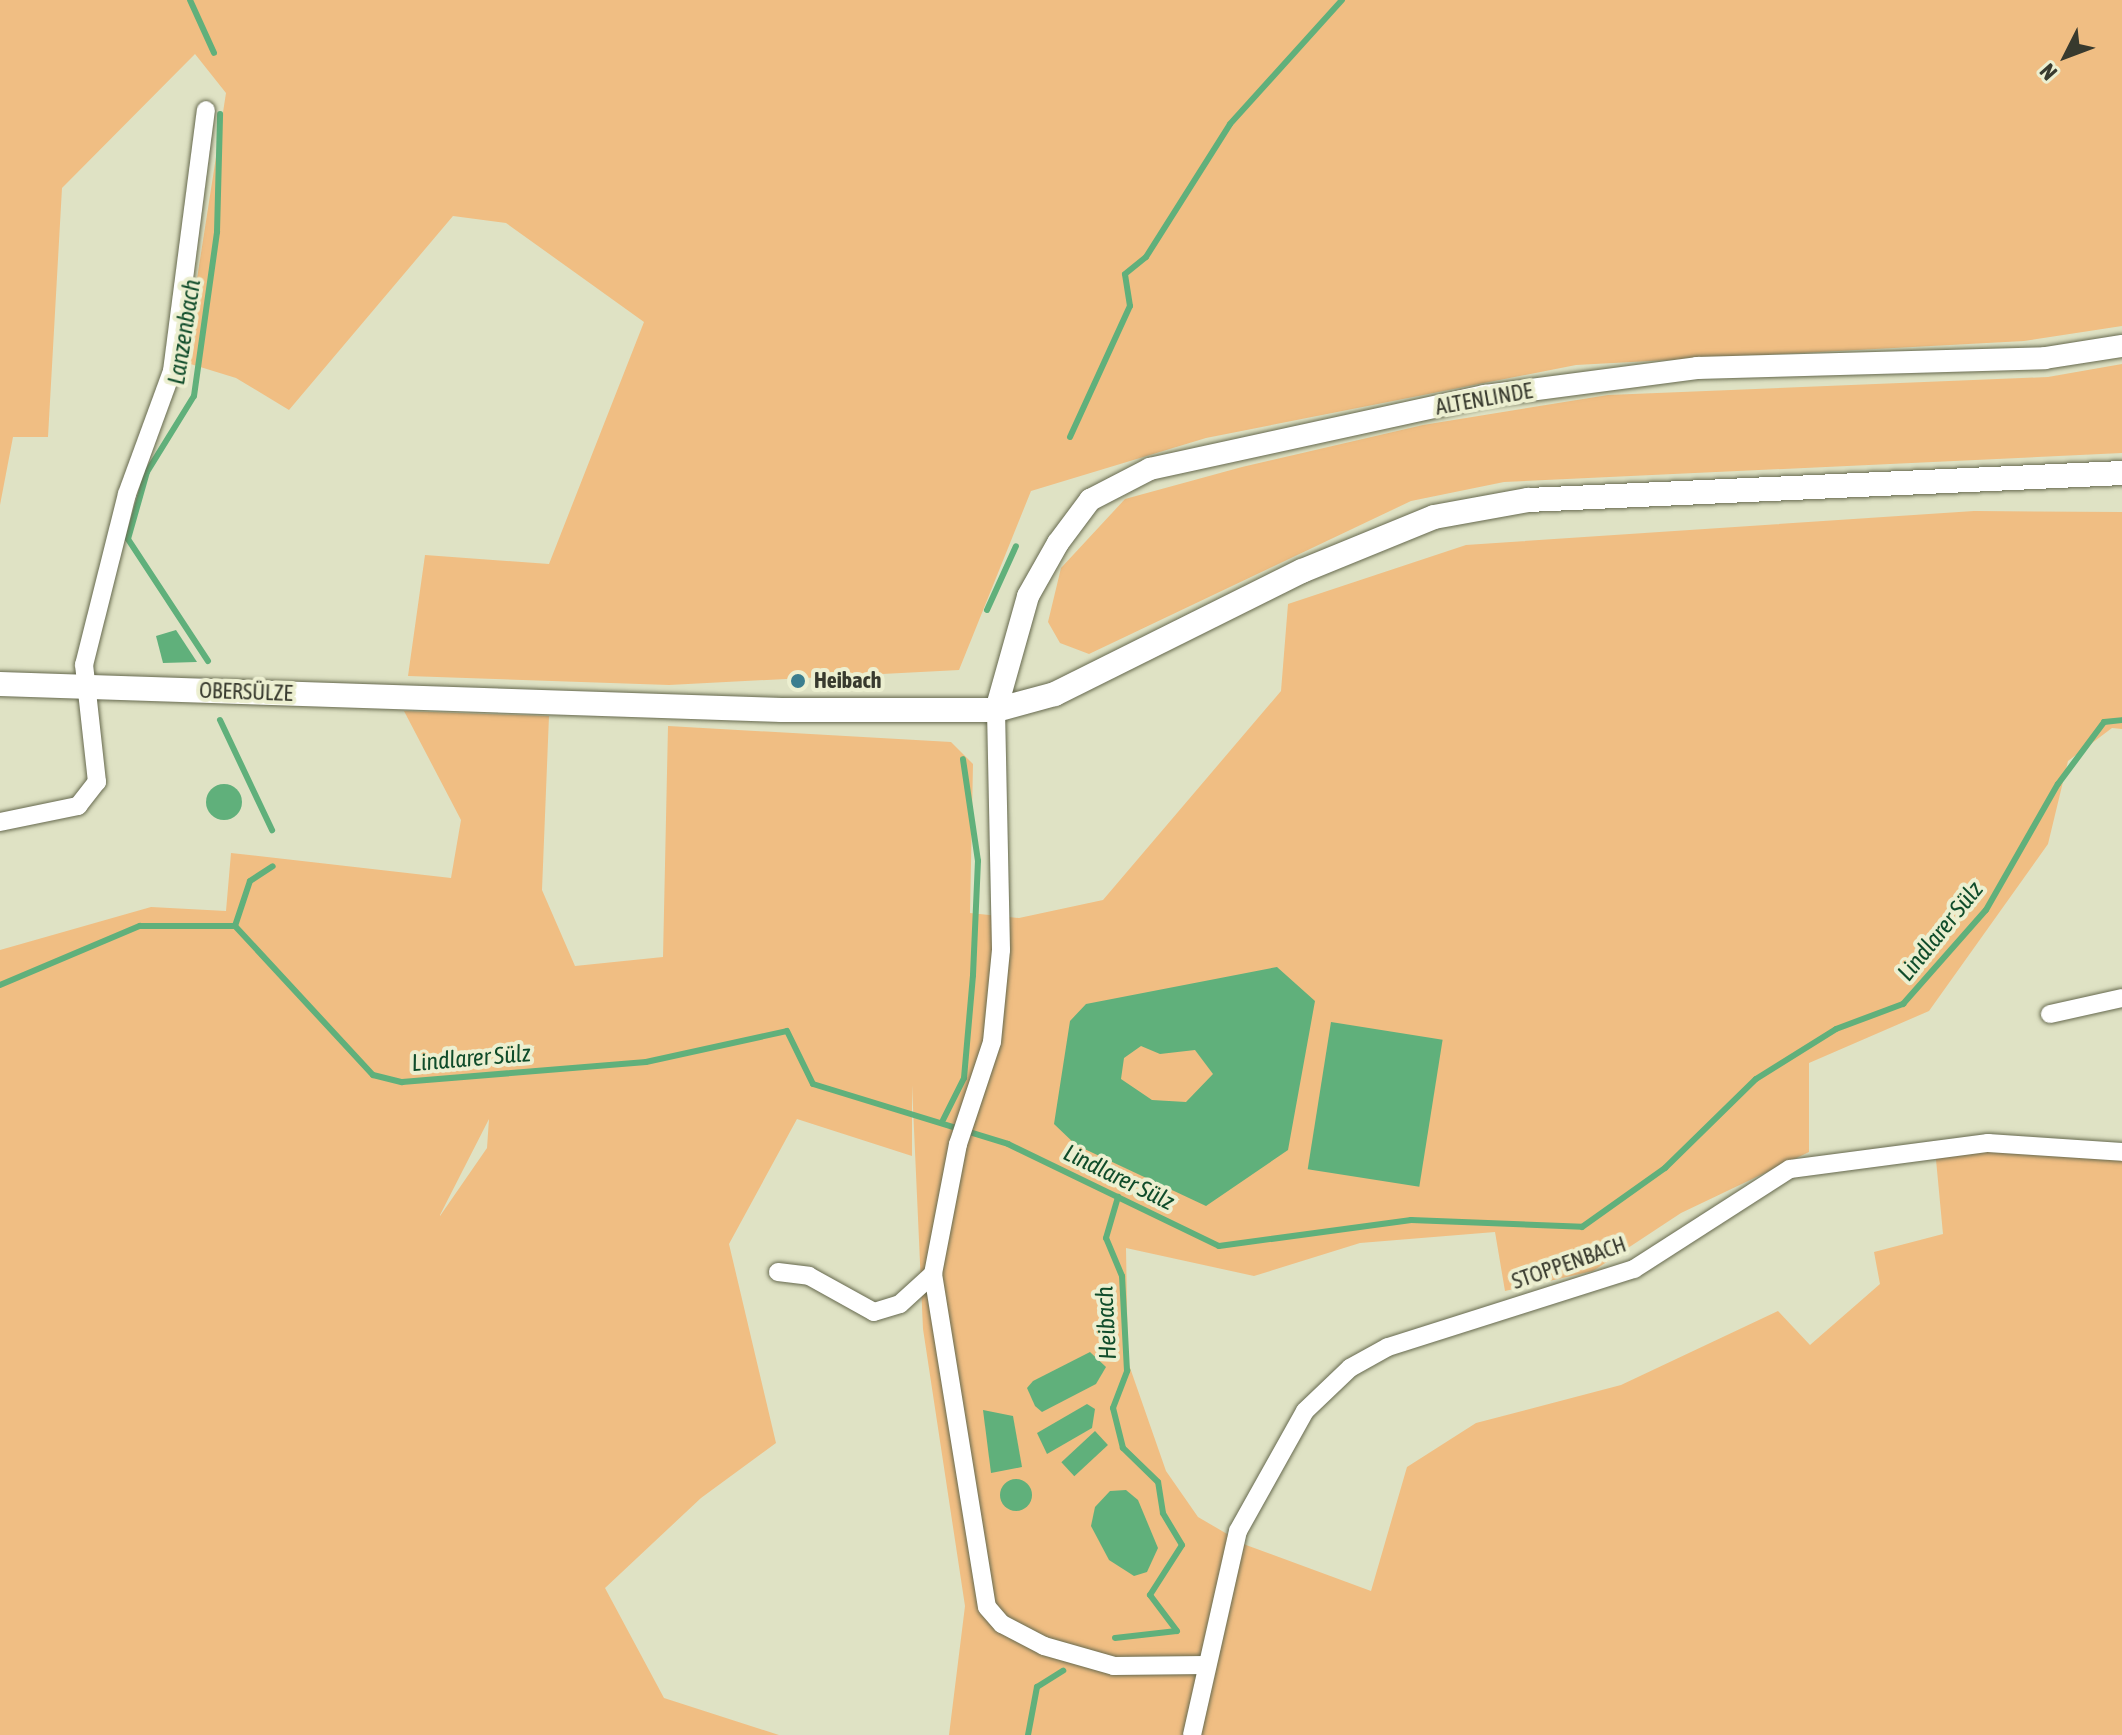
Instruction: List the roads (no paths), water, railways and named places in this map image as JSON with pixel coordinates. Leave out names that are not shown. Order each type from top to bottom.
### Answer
[{"type":"main road","name":"OBERSÜLZE","points":[[0,684],[407,698],[996,710],[1055,694],[1315,565],[1434,517],[1572,497],[2122,473]]},
{"type":"street","points":[[0,822],[78,806],[89,796],[97,782],[84,665],[124,507],[172,371],[206,110]]},
{"type":"street","name":"ALTENLINDE","points":[[996,710],[1028,596],[1058,543],[1090,500],[1150,469],[1485,396],[1697,368],[2045,358],[2122,346]]},
{"type":"street","points":[[996,710],[1001,950],[992,1042],[958,1144],[933,1274],[987,1607],[1002,1624],[1044,1646],[1114,1666],[1206,1665],[1192,1735]]},
{"type":"street","points":[[2050,1014],[2122,998]]},
{"type":"street","name":"STOPPENBACH","points":[[1206,1665],[1238,1531],[1305,1411],[1363,1361],[1634,1269],[1790,1169],[1988,1143],[2122,1152]]},
{"type":"street","points":[[778,1272],[809,1276],[874,1312],[900,1304],[933,1274]]},
{"type":"waterway","name":"Lanzenbach","points":[[190,0],[214,53]]},
{"type":"waterway","points":[[1070,437],[1130,306],[1125,274],[1146,257],[1230,124],[1342,0]]},
{"type":"waterway","name":"Lanzenbach","points":[[208,661],[128,539],[147,472],[194,396],[217,232],[220,114]]},
{"type":"waterway","points":[[987,610],[1016,546]]},
{"type":"waterway","name":"Lanzenbach","points":[[220,720],[272,830]]},
{"type":"waterway","name":"Lindlarer Sülz","points":[[0,985],[140,926],[235,926],[373,1075],[402,1082],[646,1062],[787,1031],[813,1084],[1008,1144],[1219,1246],[1411,1220],[1582,1227],[1665,1168],[1756,1079],[1836,1029],[1903,1004],[1986,910],[2058,784],[2104,722],[2122,720]]},
{"type":"waterway","points":[[943,1120],[964,1078],[973,975],[978,861],[963,759]]},
{"type":"waterway","name":"Lanzenbach","points":[[235,926],[250,881],[273,866]]},
{"type":"waterway","name":"Heibach","points":[[1115,1638],[1177,1631],[1150,1595],[1182,1545],[1163,1513],[1158,1482],[1123,1448],[1113,1408],[1127,1371],[1122,1276],[1106,1238],[1118,1197]]},
{"type":"waterway","name":"Heibach","points":[[1028,1735],[1037,1687],[1063,1671]]},
{"type":"place","name":"Heibach","points":[[798,681]]}]
